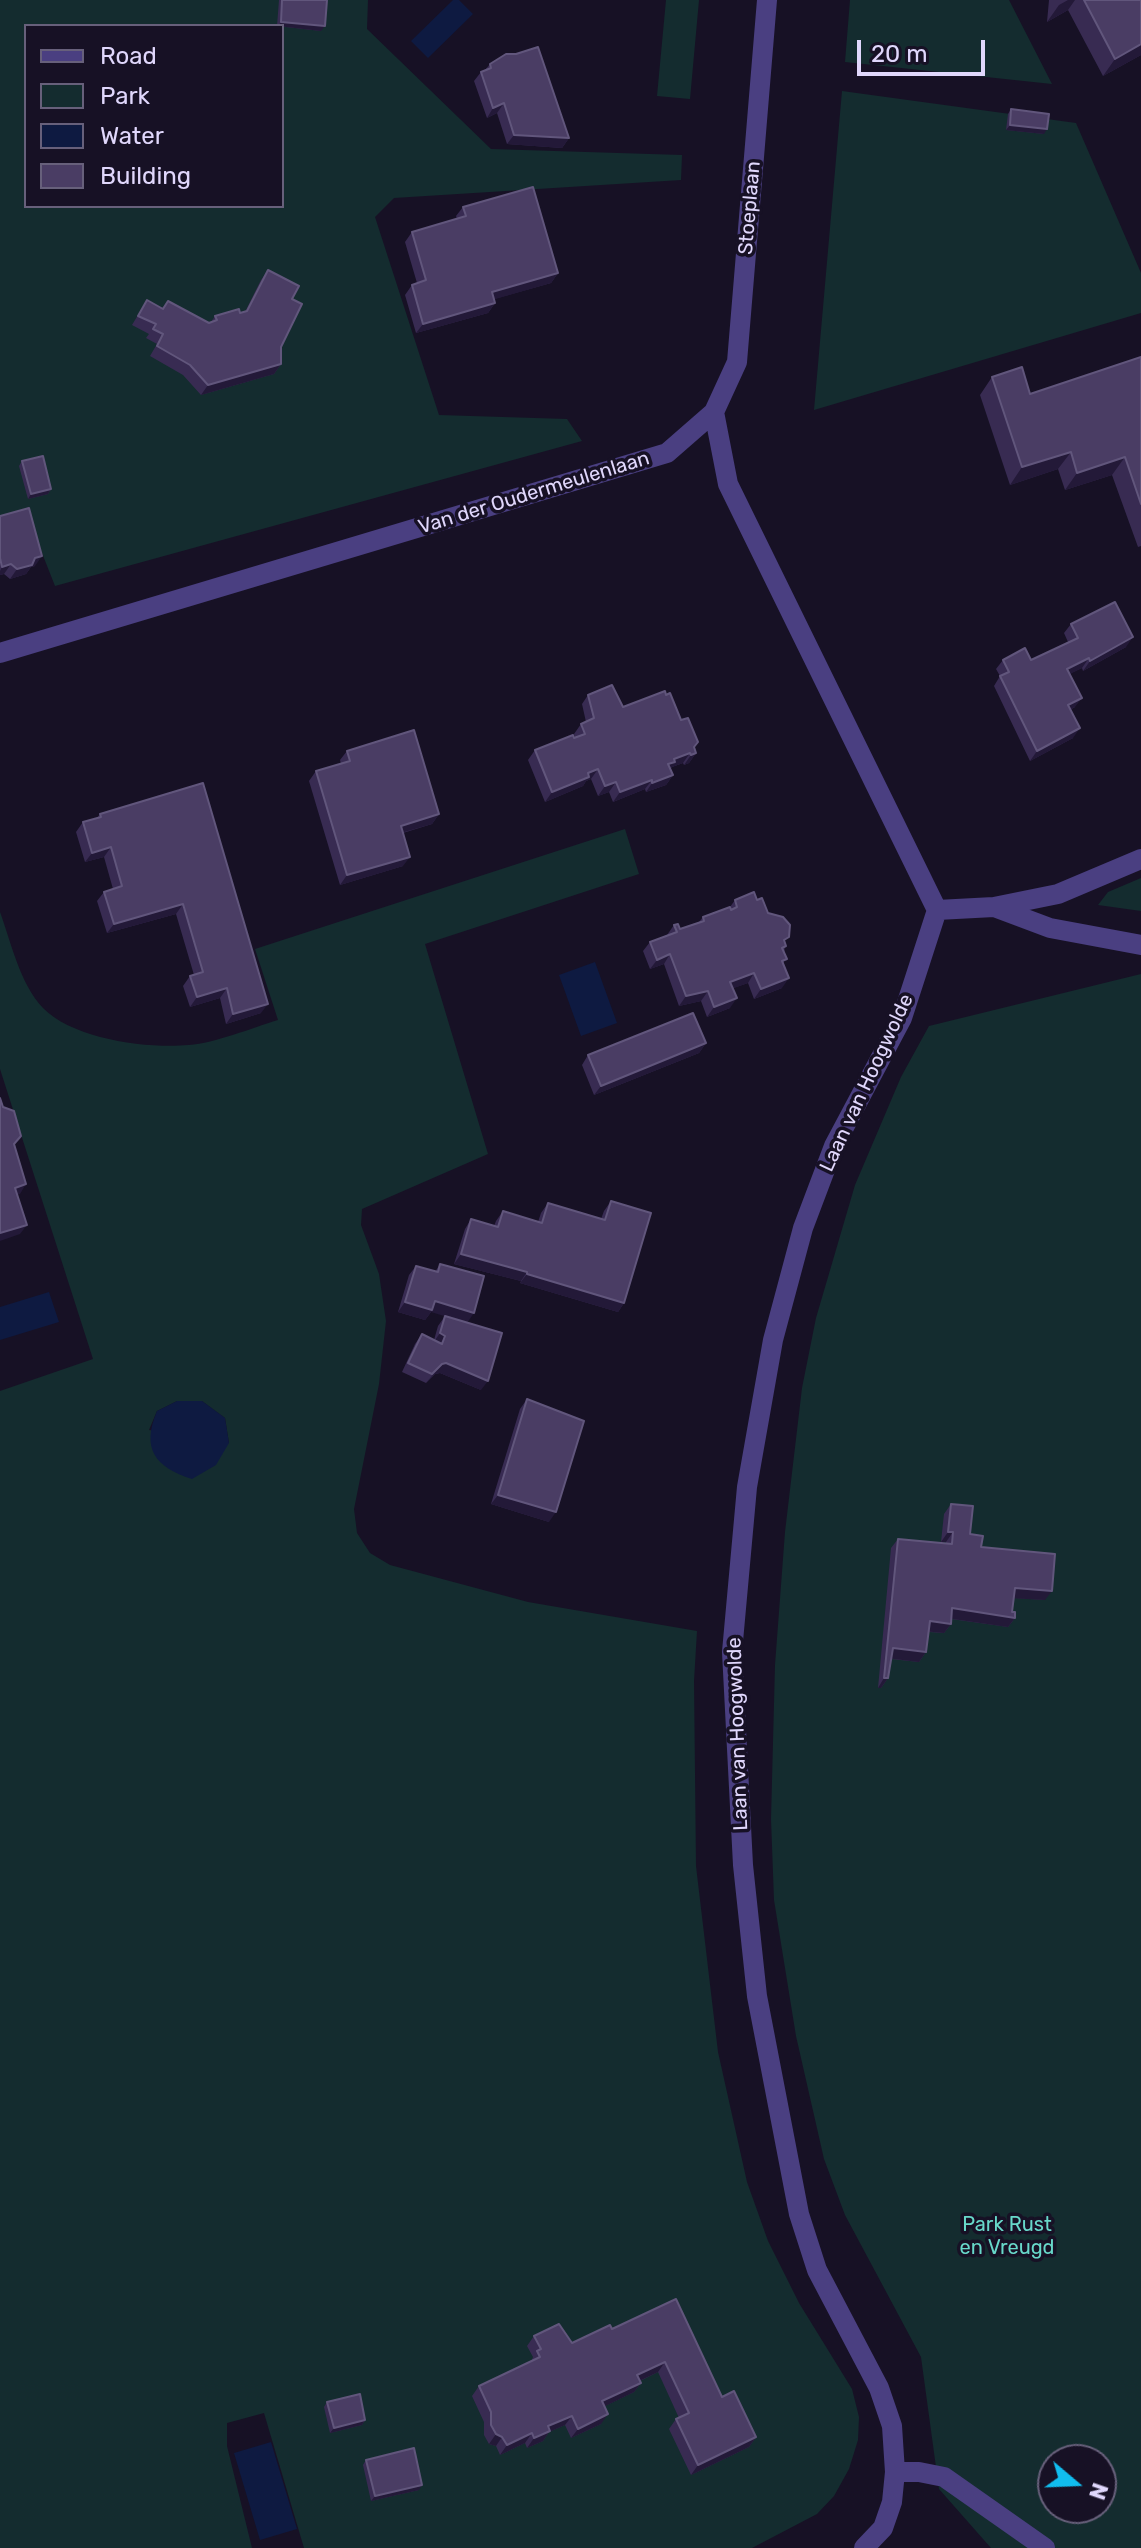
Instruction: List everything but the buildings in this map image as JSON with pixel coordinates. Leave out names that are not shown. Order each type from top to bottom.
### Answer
[{"type":"street","name":"Stoeplaan","points":[[714,412],[737,362],[767,0]]},
{"type":"street","name":"Van der Oudermeulenlaan","points":[[0,653],[667,453],[714,412]]},
{"type":"street","points":[[714,412],[728,484],[937,910],[994,907],[1058,894],[1141,859]]},
{"type":"street","points":[[994,907],[1050,928],[1141,945]]},
{"type":"street","name":"Laan van Hoogwolde","points":[[864,2548],[883,2528],[892,2502],[895,2472],[892,2426],[879,2388],[817,2270],[799,2214],[757,1996],[743,1865],[732,1652],[747,1487],[773,1340],[803,1228],[834,1146],[902,1018],[937,910]]},
{"type":"street","points":[[895,2472],[919,2472],[944,2477],[1045,2548]]},
{"type":"green space","points":[[0,0],[368,0],[367,29],[491,149],[682,155],[681,180],[394,198],[375,217],[439,415],[567,419],[582,441],[55,586],[25,510],[0,517]]},
{"type":"green space","points":[[666,0],[699,0],[690,99],[657,96]]},
{"type":"green space","points":[[850,0],[1009,0],[1052,84],[845,62]]},
{"type":"green space","points":[[842,91],[1076,123],[1141,273],[1141,313],[814,410]]},
{"type":"green space","points":[[625,829],[639,874],[425,944],[488,1154],[362,1209],[361,1225],[379,1274],[386,1321],[379,1384],[354,1509],[357,1533],[370,1553],[390,1565],[528,1602],[697,1631],[694,1681],[696,1866],[718,2052],[747,2182],[768,2241],[799,2303],[852,2389],[859,2417],[858,2440],[849,2469],[834,2496],[817,2514],[752,2548],[304,2548],[264,2413],[227,2423],[227,2446],[252,2548],[0,2548],[0,1391],[93,1359],[0,1069],[0,912],[22,975],[43,1008],[73,1027],[132,1043],[172,1046],[199,1044],[278,1020],[255,949]],"holes":[[[177,1401],[202,1401],[225,1418],[229,1443],[149,1430],[157,1411]]]},
{"type":"green space","points":[[1141,878],[1141,911],[1098,905],[1108,892]]},
{"type":"green space","name":"Park Rust en Vreugd","points":[[1141,974],[1141,2548],[991,2548],[939,2489],[921,2357],[845,2215],[824,2159],[796,2036],[774,1900],[771,1819],[775,1665],[785,1532],[802,1388],[816,1318],[855,1185],[901,1077],[929,1026]]},
{"type":"water","points":[[453,0],[459,0],[473,14],[428,58],[411,41]]},
{"type":"water","points":[[595,962],[617,1023],[581,1036],[559,975]]},
{"type":"water","points":[[49,1292],[59,1322],[0,1340],[0,1307]]},
{"type":"water","points":[[177,1401],[202,1401],[225,1418],[229,1443],[216,1465],[192,1479],[160,1462],[151,1446],[152,1424],[157,1411]]},
{"type":"water","points":[[271,2442],[297,2529],[260,2540],[234,2453]]}]
